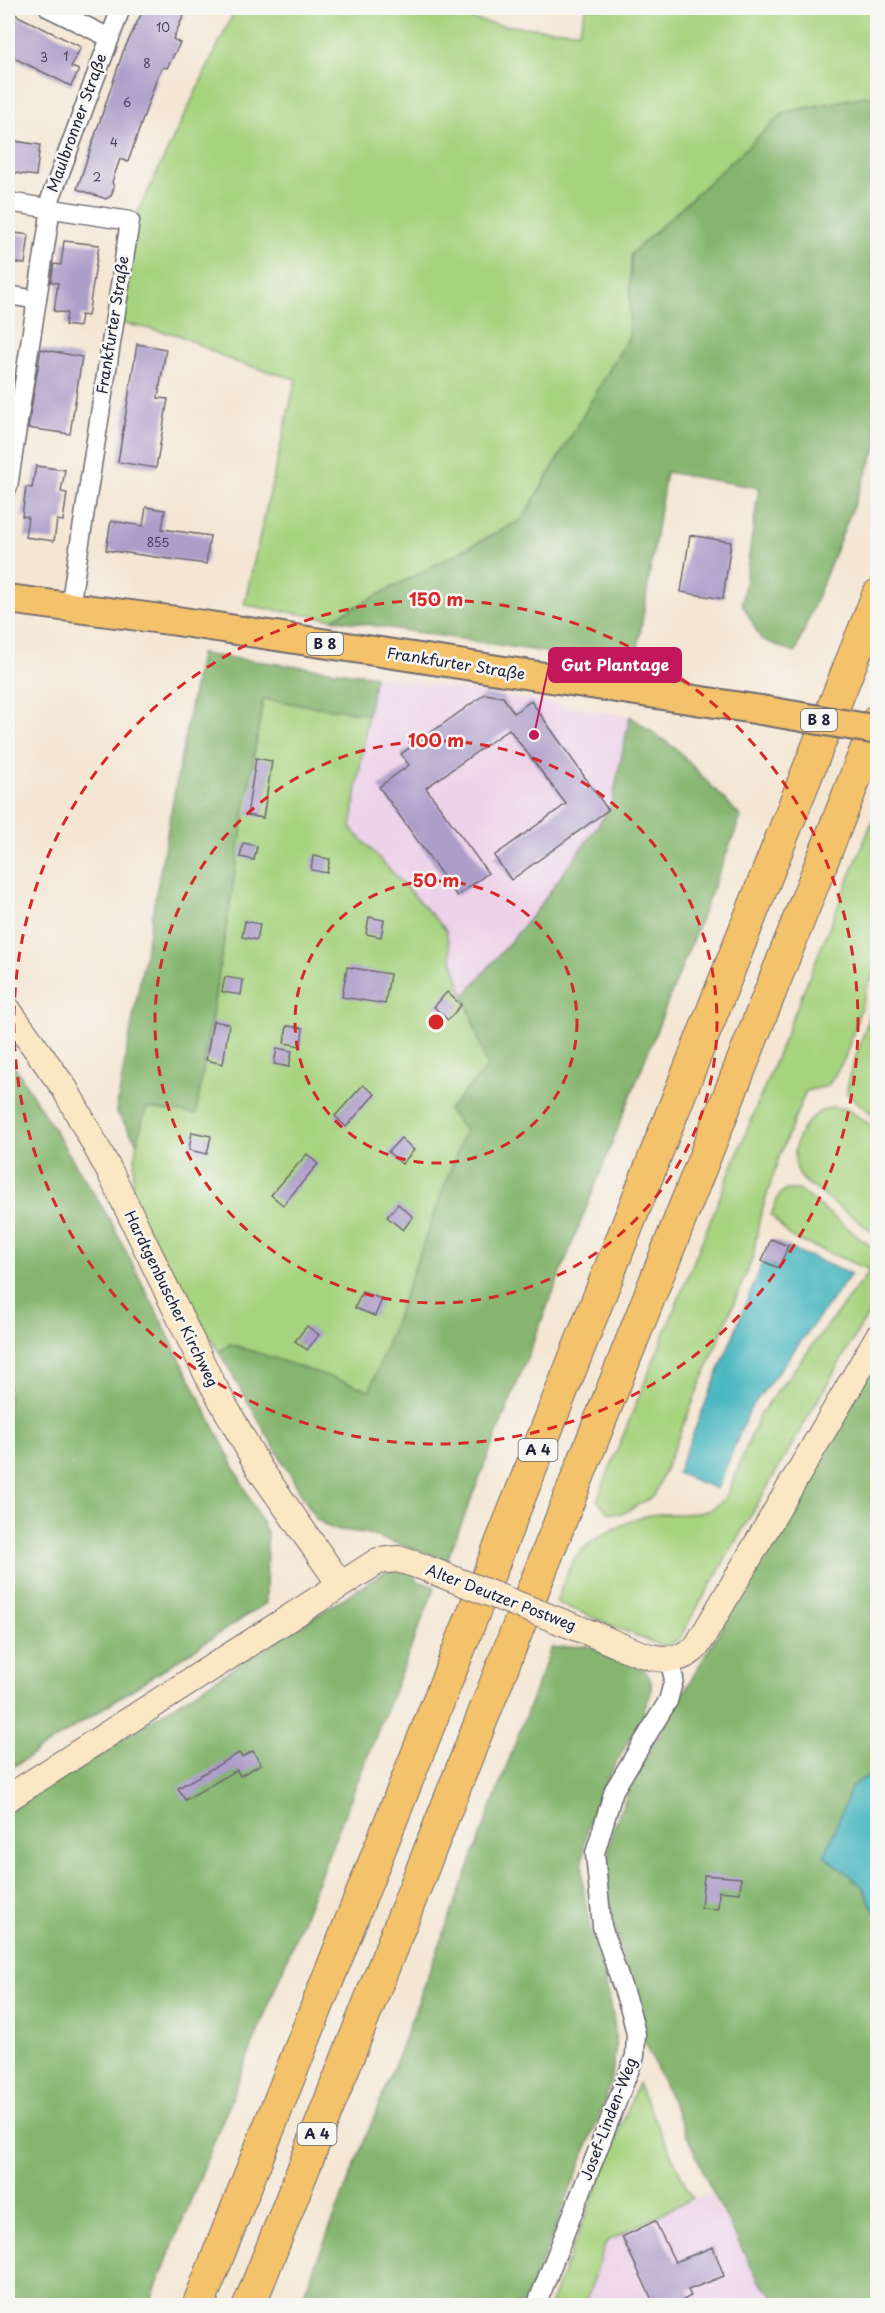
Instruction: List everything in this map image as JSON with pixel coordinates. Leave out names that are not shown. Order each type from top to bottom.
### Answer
[{"type":"highway","name":"A 4","points":[[198,2306],[878,596]]},
{"type":"highway","name":"A 4","points":[[249,2306],[878,720]]},
{"type":"main road","name":"Frankfurter Straße","points":[[8,599],[177,621],[878,730]]},
{"type":"street","name":"Maulbronner Straße","points":[[49,8],[108,37]]},
{"type":"street","name":"Maulbronner Straße","points":[[49,208],[108,37],[121,8]]},
{"type":"street","points":[[8,202],[49,208],[8,487]]},
{"type":"street","name":"Frankfurter Straße","points":[[49,208],[130,221],[70,607]]},
{"type":"street","points":[[8,295],[37,300]]},
{"type":"street","name":"Hardtgenbuscher Kirchweg","points":[[8,1010],[65,1089],[111,1174],[207,1376],[259,1468],[340,1584]]},
{"type":"street","points":[[669,1660],[692,1651],[706,1631],[878,1337]]},
{"type":"street","name":"Alter Deutzer Postweg","points":[[8,1798],[378,1561],[398,1559],[420,1566],[652,1657],[669,1660]]},
{"type":"street","name":"Josef-Linden-Weg","points":[[536,2306],[635,2056],[636,2034],[631,2013],[602,1926],[596,1852],[614,1790],[668,1701],[674,1679],[669,1660]]},
{"type":"shaded area","points":[[375,676],[630,716],[611,807],[537,910],[465,995],[452,960],[446,930],[351,828]]},
{"type":"shaded area","points":[[711,2195],[759,2281],[783,2305],[585,2306],[606,2242],[692,2198]]},
{"type":"green space","points":[[236,8],[437,8],[488,23],[579,31],[586,8],[877,8],[877,94],[785,112],[631,254],[630,336],[523,519],[332,619],[244,605],[296,379],[235,362],[179,335],[116,322],[137,214]]},
{"type":"green space","points":[[877,94],[877,446],[795,653],[761,639],[742,603],[759,488],[666,472],[635,666],[332,619],[523,519],[629,336],[631,254],[785,112]]},
{"type":"green space","points":[[200,654],[375,676],[368,714],[263,699],[196,1114],[146,1108],[137,1143],[116,1111]]},
{"type":"green space","points":[[263,699],[368,714],[351,828],[446,930],[452,960],[488,1068],[449,1110],[465,1130],[370,1391],[231,1344],[219,1352],[130,1201],[137,1143],[145,1107],[196,1113]]},
{"type":"green space","points":[[630,716],[676,749],[741,817],[447,1560],[365,1533],[332,1529],[316,1519],[219,1352],[230,1344],[370,1390],[465,1130],[448,1110],[487,1068],[465,995],[537,910],[611,807]]},
{"type":"green space","points":[[876,812],[877,970],[868,985],[845,1058],[828,1086],[806,1091],[779,1157],[759,1220],[753,1257],[654,1496],[622,1514],[608,1512],[597,1500]]},
{"type":"green space","points":[[877,994],[877,1118],[847,1094],[848,1080]]},
{"type":"green space","points":[[8,1056],[112,1223],[267,1533],[266,1603],[8,1770]]},
{"type":"green space","points":[[832,1107],[847,1109],[877,1128],[877,1235],[803,1180],[797,1170],[795,1148],[804,1127],[821,1111]]},
{"type":"green space","points":[[785,1190],[799,1190],[877,1251],[877,1303],[862,1324],[679,1639],[667,1646],[659,1645],[556,1602],[574,1559],[598,1538],[641,1517],[661,1514],[692,1514],[711,1509],[719,1504],[727,1495],[760,1414],[870,1270],[791,1237],[771,1215],[779,1195]]},
{"type":"green space","points":[[877,1359],[877,1770],[852,1786],[825,1855],[862,1886],[877,1916],[877,2305],[783,2305],[759,2281],[713,2193],[640,2031],[607,1892],[608,1857],[612,1832],[632,1782]]},
{"type":"green space","points":[[399,1570],[415,1573],[415,1580],[435,1587],[149,2305],[8,2305],[8,1811],[385,1572]]},
{"type":"green space","points":[[588,1646],[627,1660],[647,1673],[651,1683],[650,1695],[643,1710],[645,1712],[599,1796],[584,1846],[583,1874],[586,1905],[614,2025],[615,2053],[611,2080],[598,2119],[524,2305],[299,2306],[394,2066],[551,1648]]},
{"type":"green space","points":[[638,2084],[692,2198],[606,2242],[585,2305],[550,2305]]},
{"type":"water","points":[[787,1247],[851,1274],[750,1409],[717,1489],[677,1473],[763,1262],[779,1268]]},
{"type":"water","points":[[877,1770],[877,1916],[862,1886],[825,1855],[852,1786]]},
{"type":"building","points":[[144,8],[187,8],[173,39],[180,43],[167,68],[163,67],[158,75],[128,162],[120,159],[112,182],[114,187],[111,196],[106,199],[77,189],[123,52]]},
{"type":"building","points":[[8,11],[81,47],[71,67],[79,70],[71,86],[8,55]]},
{"type":"building","points":[[8,140],[40,145],[36,176],[8,172]]},
{"type":"building","points":[[8,232],[29,235],[25,264],[8,262]]},
{"type":"building","points":[[64,241],[99,245],[88,316],[81,315],[79,327],[65,325],[67,313],[54,311],[58,283],[51,282],[54,264],[61,265]]},
{"type":"building","points":[[137,344],[166,349],[158,398],[168,399],[156,468],[118,462]]},
{"type":"building","points":[[41,349],[82,357],[70,434],[28,428]]},
{"type":"building","points":[[8,372],[14,373],[11,392],[8,391]]},
{"type":"building","points":[[36,466],[65,470],[61,492],[67,493],[63,521],[57,520],[54,541],[25,537],[28,517],[22,516],[26,487],[32,488]]},
{"type":"building","points":[[146,507],[165,510],[162,529],[210,536],[206,564],[106,550],[111,521],[143,526]]},
{"type":"building","points":[[690,535],[731,542],[723,599],[681,592]]},
{"type":"building","points":[[485,694],[503,697],[514,713],[531,701],[608,810],[511,880],[494,856],[566,804],[509,729],[426,788],[488,873],[457,896],[379,787],[409,765],[401,754]]},
{"type":"building","points":[[256,758],[272,761],[263,818],[247,815]]},
{"type":"building","points":[[243,843],[257,846],[254,860],[240,857]]},
{"type":"building","points":[[313,856],[330,859],[327,873],[311,870]]},
{"type":"building","points":[[369,917],[384,920],[381,937],[366,934]]},
{"type":"building","points":[[245,921],[260,924],[257,940],[242,937]]},
{"type":"building","points":[[347,967],[390,974],[385,1004],[342,997]]},
{"type":"building","points":[[225,977],[243,980],[241,995],[222,992]]},
{"type":"building","points":[[447,992],[461,1005],[448,1020],[434,1007]]},
{"type":"building","points":[[213,1021],[229,1024],[223,1064],[206,1060]]},
{"type":"building","points":[[287,1026],[303,1028],[301,1046],[284,1043]]},
{"type":"building","points":[[277,1048],[292,1051],[289,1067],[274,1064]]},
{"type":"building","points":[[363,1085],[375,1094],[346,1127],[335,1116]]},
{"type":"building","points":[[192,1132],[211,1136],[207,1154],[189,1150]]},
{"type":"building","points":[[401,1138],[414,1150],[402,1164],[388,1152]]},
{"type":"building","points":[[307,1154],[318,1164],[283,1205],[271,1195]]},
{"type":"building","points":[[398,1204],[413,1217],[403,1230],[387,1217]]},
{"type":"building","points":[[771,1239],[788,1246],[779,1268],[762,1261]]},
{"type":"building","points":[[362,1292],[382,1299],[375,1316],[355,1308]]},
{"type":"building","points":[[307,1326],[319,1335],[307,1350],[295,1341]]},
{"type":"building","points":[[253,1751],[261,1764],[240,1776],[237,1770],[185,1800],[178,1788],[239,1753],[242,1757]]},
{"type":"building","points":[[704,1875],[741,1878],[740,1893],[719,1891],[718,1909],[701,1908]]},
{"type":"building","points":[[655,2221],[675,2262],[713,2247],[724,2276],[688,2290],[691,2296],[672,2306],[655,2306],[622,2237]]},
{"type":"place","name":"Gut Plantage","points":[[534,735]]}]
